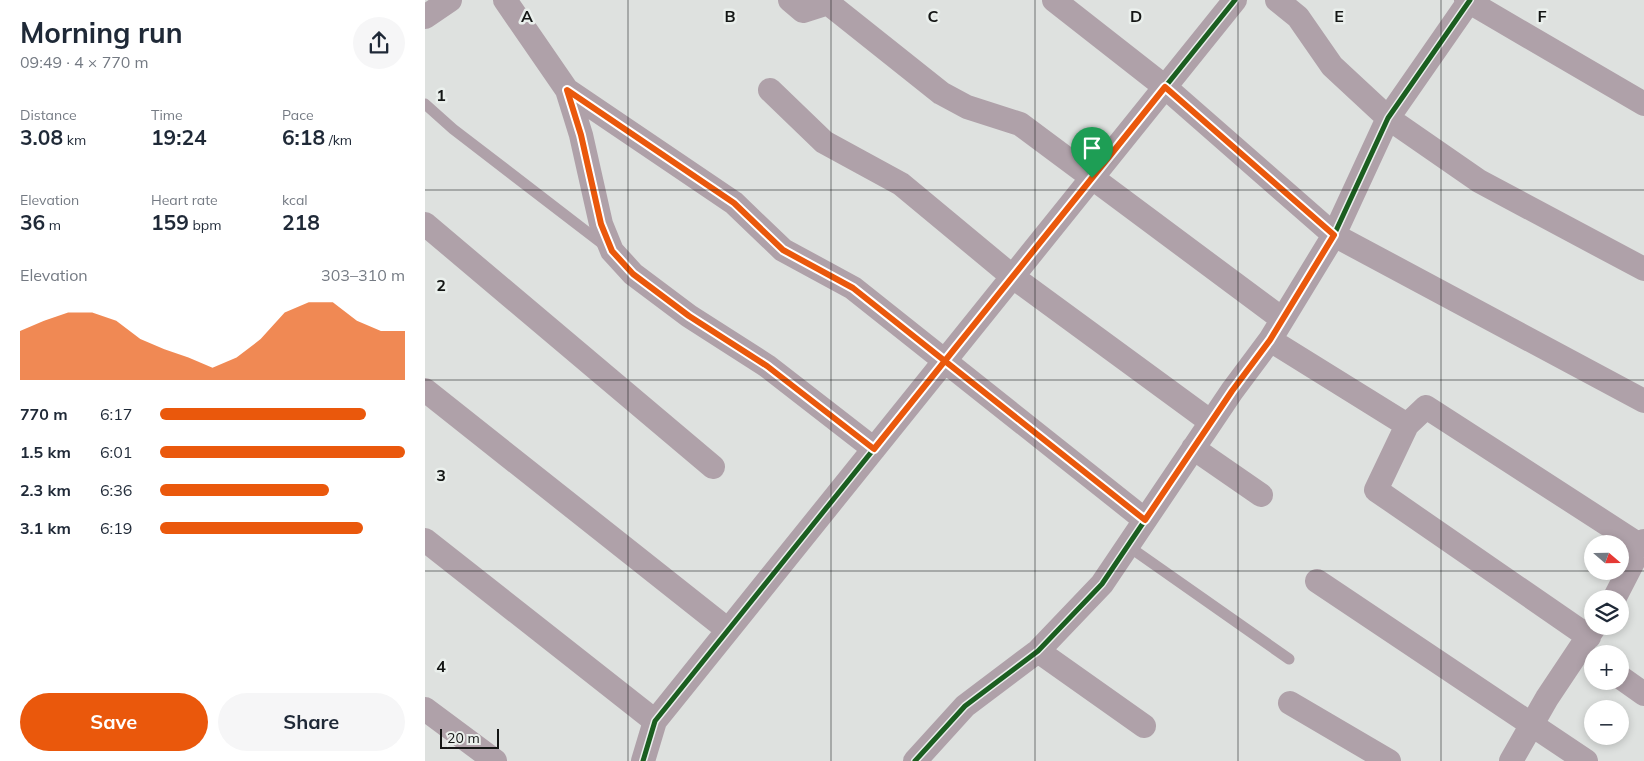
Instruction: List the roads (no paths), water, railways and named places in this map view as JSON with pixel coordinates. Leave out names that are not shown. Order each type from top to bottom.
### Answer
[{"type":"street","points":[[425,17],[450,0]]},
{"type":"street","points":[[505,0],[567,90],[581,135],[601,224],[612,251],[633,274],[689,316],[767,366],[874,449]]},
{"type":"street","points":[[789,0],[803,11],[828,3],[941,93],[967,107],[1020,124],[1282,319]]},
{"type":"street","points":[[1054,0],[1165,87],[1334,235],[1644,401]]},
{"type":"street","points":[[643,761],[655,721],[1235,0]]},
{"type":"street","points":[[1277,0],[1298,17],[1331,66],[1388,118],[1479,181],[1644,269]]},
{"type":"street","points":[[925,757],[965,706],[1038,651],[1102,584],[1193,448],[1270,340],[1334,235],[1388,118],[1468,1],[1644,104]]},
{"type":"street","points":[[567,90],[734,203],[783,250],[853,288],[1145,520]]},
{"type":"street","points":[[770,90],[824,142],[901,184],[1013,277],[1211,422]]},
{"type":"street","points":[[425,224],[713,467]]},
{"type":"street","points":[[1270,340],[1407,425]]},
{"type":"street","points":[[425,390],[729,630]]},
{"type":"street","points":[[1511,761],[1532,725],[1589,642],[1376,490],[1407,425],[1426,408],[1643,544],[1636,578],[1623,590]]},
{"type":"street","points":[[1193,448],[1261,495]]},
{"type":"street","points":[[425,540],[655,721]]},
{"type":"street","points":[[1317,581],[1586,761]]},
{"type":"street","points":[[1038,651],[1144,726]]},
{"type":"street","points":[[1629,683],[1644,694]]},
{"type":"street","points":[[1290,703],[1389,761]]},
{"type":"street","points":[[425,709],[495,761]]},
{"type":"lane","points":[[425,104],[453,129],[612,251]]},
{"type":"lane","points":[[1128,546],[1289,658]]}]
